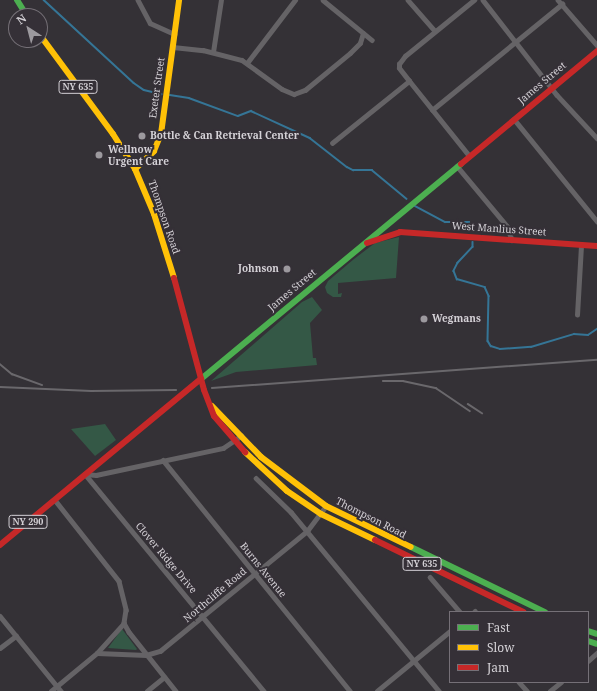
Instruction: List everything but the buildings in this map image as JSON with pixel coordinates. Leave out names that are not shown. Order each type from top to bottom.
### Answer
[{"type":"main road","name":"Exeter Street","points":[[135,169],[154,151],[161,134],[179,0]]},
{"type":"main road","name":"Thompson Road","points":[[48,46],[113,134],[135,169],[154,214],[171,268],[201,379],[212,406],[214,416],[234,442],[264,472],[321,514],[521,611]]},
{"type":"main road","name":"James Street","points":[[0,545],[597,50]]},
{"type":"main road","name":"West Manlius Street","points":[[386,224],[400,232]]},
{"type":"main road","name":"West Manlius Street","points":[[360,246],[400,232],[597,246]]},
{"type":"main road","name":"Thompson Road","points":[[212,406],[285,478],[326,506],[544,611]]},
{"type":"street","points":[[138,0],[150,23],[175,34]]},
{"type":"street","points":[[213,52],[221,0]]},
{"type":"street","points":[[247,62],[295,0]]},
{"type":"street","points":[[323,0],[372,40]]},
{"type":"street","points":[[408,0],[435,31]]},
{"type":"street","points":[[469,156],[409,81],[399,64],[435,31],[474,0]]},
{"type":"street","points":[[483,0],[552,88],[597,138]]},
{"type":"street","points":[[432,110],[516,41],[560,2],[597,45]]},
{"type":"street","points":[[173,47],[213,52],[247,62],[286,92],[297,94],[350,53],[360,43],[363,33]]},
{"type":"street","points":[[332,143],[409,81]]},
{"type":"street","points":[[514,119],[597,221]]},
{"type":"street","points":[[458,166],[507,226],[512,240]]},
{"type":"street","points":[[578,316],[581,245]]},
{"type":"street","points":[[85,474],[96,475],[223,448],[241,436]]},
{"type":"street","name":"Burns Avenue","points":[[163,460],[350,691]]},
{"type":"street","name":"Clover Ridge Drive","points":[[85,474],[264,691]]},
{"type":"street","points":[[256,478],[307,531],[439,691]]},
{"type":"street","points":[[51,691],[97,653],[124,623],[126,610],[119,581],[55,500]]},
{"type":"street","name":"Northcliffe Road","points":[[97,653],[146,655],[153,654],[171,643],[307,531],[326,506]]},
{"type":"street","points":[[430,577],[459,611]]},
{"type":"street","points":[[0,616],[61,691]]},
{"type":"street","points":[[124,623],[146,655],[176,691]]},
{"type":"street","points":[[377,691],[449,632]]},
{"type":"street","points":[[0,648],[16,636]]},
{"type":"street","points":[[589,659],[597,653]]},
{"type":"street","points":[[146,691],[164,677]]},
{"type":"street","points":[[520,683],[527,691]]},
{"type":"street","points":[[550,691],[560,683]]},
{"type":"green space","points":[[399,237],[396,278],[338,283],[338,294],[342,293],[341,297],[333,297],[327,293],[325,287],[328,281],[354,259],[375,243]]},
{"type":"green space","points":[[312,297],[322,310],[310,323],[313,358],[316,358],[317,365],[236,372],[211,381],[302,302]]},
{"type":"green space","points":[[105,424],[116,440],[95,456],[71,429]]},
{"type":"green space","points":[[122,629],[137,649],[136,650],[108,648]]},
{"type":"waterway","points":[[44,0],[134,83],[144,90],[162,94]]},
{"type":"waterway","points":[[170,95],[189,98],[238,116],[251,111],[310,138],[353,170],[372,170],[407,199]]},
{"type":"waterway","points":[[415,206],[445,222],[469,222],[473,230]]},
{"type":"waterway","points":[[473,242],[473,247],[458,263],[454,271],[457,279],[485,287],[489,296],[488,341],[491,346],[500,349],[531,347],[574,334],[588,335],[597,329]]},
{"type":"railway","points":[[212,388],[597,360]]},
{"type":"railway","points":[[0,364],[12,374],[42,385]]},
{"type":"railway","points":[[383,381],[403,381],[436,388],[470,411]]},
{"type":"railway","points":[[0,387],[91,391],[176,390]]},
{"type":"railway","points":[[468,404],[482,413]]},
{"type":"traffic: fast","points":[[17,0],[22,8]]},
{"type":"traffic: fast","points":[[201,379],[461,164]]},
{"type":"traffic: fast","points":[[411,547],[543,611]]},
{"type":"traffic: fast","points":[[589,631],[597,634]]},
{"type":"traffic: fast","points":[[589,641],[597,644]]},
{"type":"traffic: slow","points":[[135,169],[154,151],[161,134],[179,0]]},
{"type":"traffic: slow","points":[[48,46],[113,134],[135,169],[154,214],[174,278]]},
{"type":"traffic: slow","points":[[212,406],[261,457],[326,506],[411,547]]},
{"type":"traffic: slow","points":[[245,452],[287,491],[321,514],[375,540]]},
{"type":"traffic: jam","points":[[461,164],[597,51]]},
{"type":"traffic: jam","points":[[367,243],[400,232],[597,246]]},
{"type":"traffic: jam","points":[[174,278],[204,390],[214,416],[245,452]]},
{"type":"traffic: jam","points":[[0,545],[201,379]]},
{"type":"traffic: jam","points":[[375,540],[521,611]]},
{"type":"place","name":"Bottle & Can Retrieval Center","points":[[142,136]]},
{"type":"place","name":"Wellnow Urgent Care","points":[[99,155]]},
{"type":"place","name":"Johnson","points":[[287,269]]},
{"type":"place","name":"Wegmans","points":[[424,319]]}]
